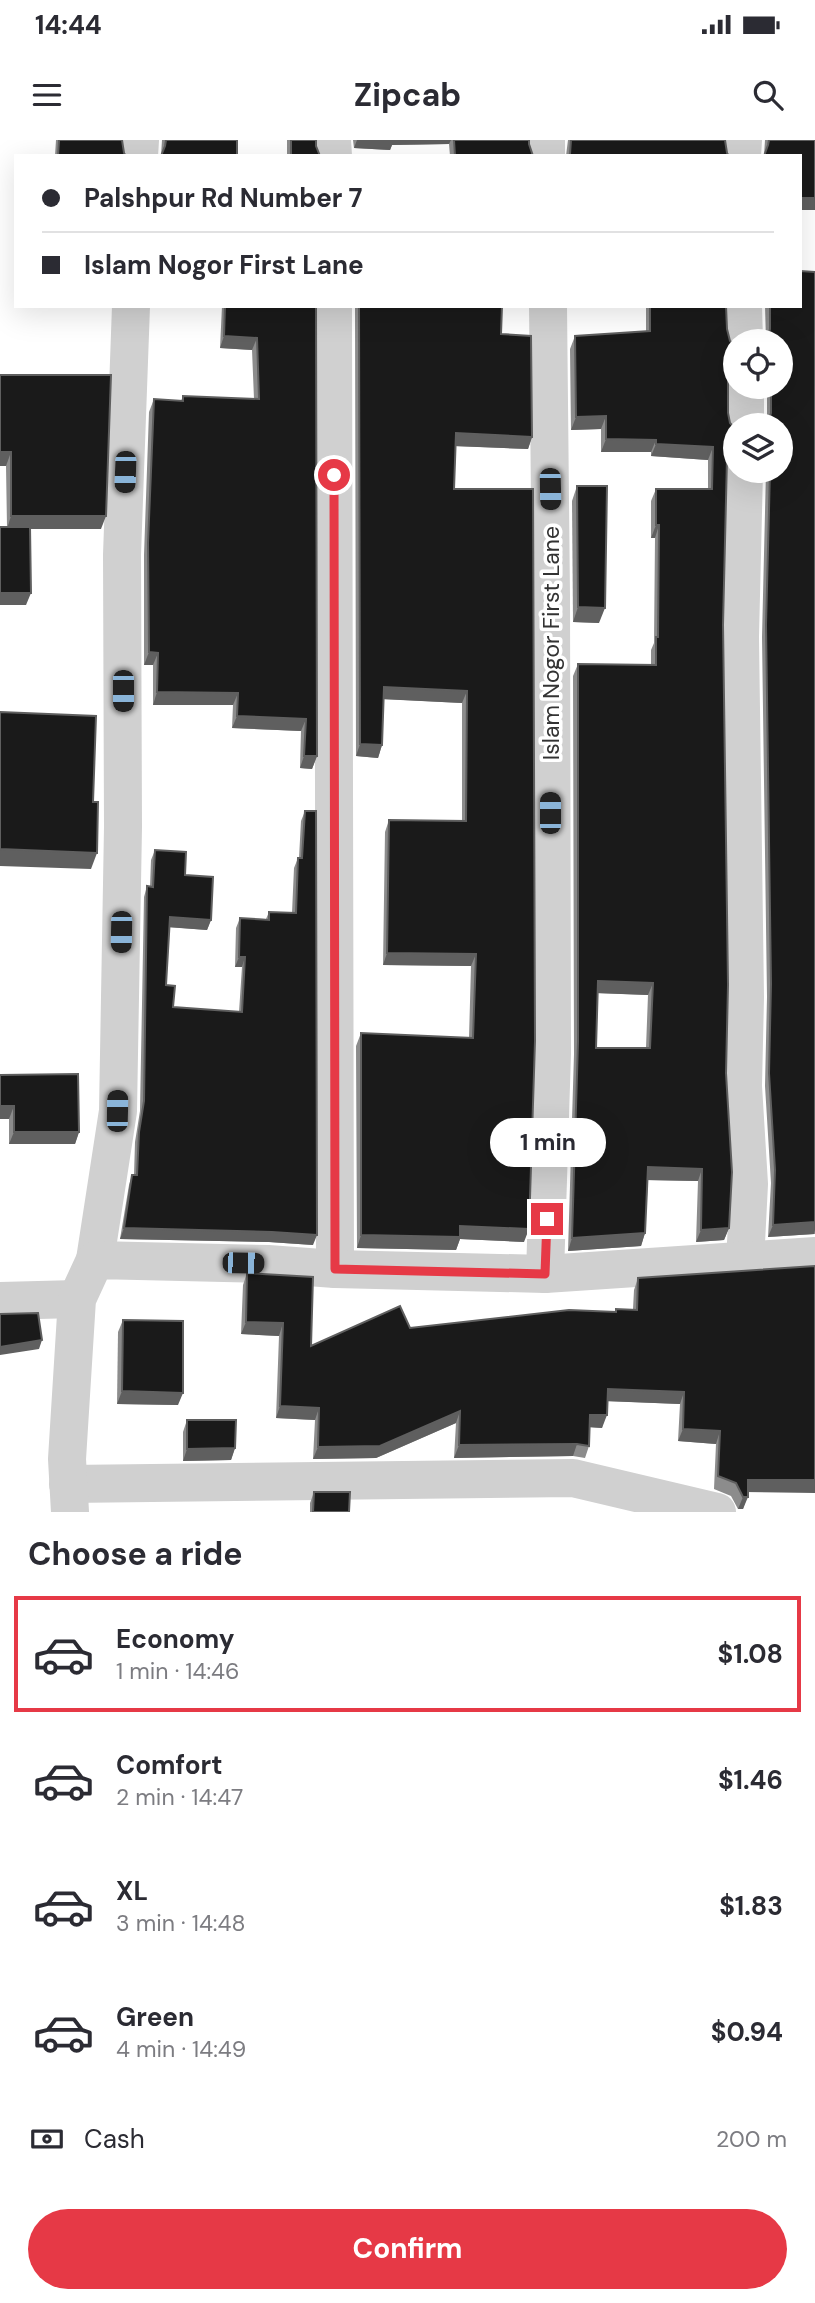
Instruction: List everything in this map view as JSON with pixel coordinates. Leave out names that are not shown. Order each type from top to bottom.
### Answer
[{"type":"street","points":[[131,308],[122,555],[123,827],[117,1111],[94,1260],[77,1299],[67,1459],[69,1498],[573,1478],[718,1512]]},
{"type":"street","points":[[333,308],[335,1269]]},
{"type":"street","name":"Islam Nogor First Lane","points":[[545,1274],[552,1054],[548,308]]},
{"type":"street","points":[[743,308],[744,329]]},
{"type":"street","points":[[744,483],[740,637],[745,997],[743,1086],[749,1184],[745,1262]]},
{"type":"street","points":[[94,1260],[545,1274],[815,1256]]},
{"type":"street","points":[[0,1301],[77,1299]]},
{"type":"building","points":[[59,140],[122,140],[125,154],[58,154]]},
{"type":"building","points":[[166,140],[237,140],[237,154],[162,154]]},
{"type":"building","points":[[291,140],[316,140],[319,154],[291,154]]},
{"type":"building","points":[[454,140],[529,140],[532,154],[455,154]]},
{"type":"building","points":[[571,140],[725,140],[728,154],[570,154]]},
{"type":"building","points":[[769,140],[815,140],[815,198],[802,198],[802,154],[765,154]]},
{"type":"building","points":[[802,271],[815,272],[815,1222],[773,1225],[775,1170],[769,1073],[771,984],[766,625],[770,483],[793,483],[793,413],[771,413],[771,399],[793,399],[793,329],[770,329],[770,308],[802,308]]},
{"type":"building","points":[[225,308],[316,308],[317,756],[304,756],[306,719],[237,716],[238,693],[157,692],[158,653],[149,652],[148,543],[154,399],[183,401],[183,396],[259,399],[257,338],[224,336]]},
{"type":"building","points":[[359,308],[502,308],[501,334],[531,336],[532,437],[456,433],[454,489],[533,489],[535,1041],[529,1229],[460,1226],[460,1237],[361,1235],[361,1033],[473,1038],[476,954],[387,953],[389,820],[466,821],[467,691],[384,687],[382,745],[360,744]]},
{"type":"building","points":[[650,308],[726,308],[727,329],[723,329],[723,399],[728,399],[728,413],[723,413],[723,483],[726,483],[723,625],[728,985],[726,1073],[732,1172],[729,1228],[701,1230],[702,1169],[648,1167],[645,1233],[572,1238],[578,1042],[578,664],[656,665],[659,525],[656,525],[656,489],[712,489],[713,447],[656,444],[656,440],[606,439],[606,416],[576,417],[575,336],[650,331]],"holes":[[[598,981],[653,983],[650,1048],[596,1048]]]},
{"type":"building","points":[[0,375],[111,375],[106,516],[11,516],[11,452],[0,452]]},
{"type":"building","points":[[577,486],[607,486],[605,608],[578,607]]},
{"type":"building","points":[[0,527],[30,527],[31,593],[0,593]]},
{"type":"building","points":[[0,712],[96,716],[93,802],[98,802],[97,853],[0,849]]},
{"type":"building","points":[[305,811],[316,811],[317,1235],[124,1228],[132,1175],[137,1175],[144,1101],[147,886],[153,887],[155,850],[186,852],[185,875],[213,877],[211,920],[170,917],[166,985],[175,986],[173,1007],[242,1012],[245,957],[239,957],[240,918],[269,920],[269,912],[296,913],[298,858],[302,858]]},
{"type":"building","points":[[78,1074],[79,1132],[14,1132],[14,1106],[0,1106],[0,1075]]},
{"type":"building","points":[[815,1266],[815,1480],[748,1480],[748,1497],[743,1497],[736,1483],[718,1476],[720,1431],[683,1429],[684,1392],[608,1389],[607,1415],[590,1415],[589,1446],[459,1445],[460,1411],[380,1446],[318,1447],[319,1408],[280,1406],[283,1323],[246,1322],[247,1273],[313,1277],[311,1346],[400,1306],[410,1328],[569,1310],[637,1310],[638,1278]]},
{"type":"building","points":[[38,1313],[42,1340],[0,1347],[0,1314]]},
{"type":"building","points":[[123,1320],[183,1321],[183,1393],[122,1391]]},
{"type":"building","points":[[187,1420],[236,1420],[235,1448],[187,1449]]},
{"type":"building","points":[[314,1492],[350,1492],[349,1512],[313,1512]]},
{"type":"route","points":[[334,475],[335,1269],[545,1274],[547,1219]]}]
